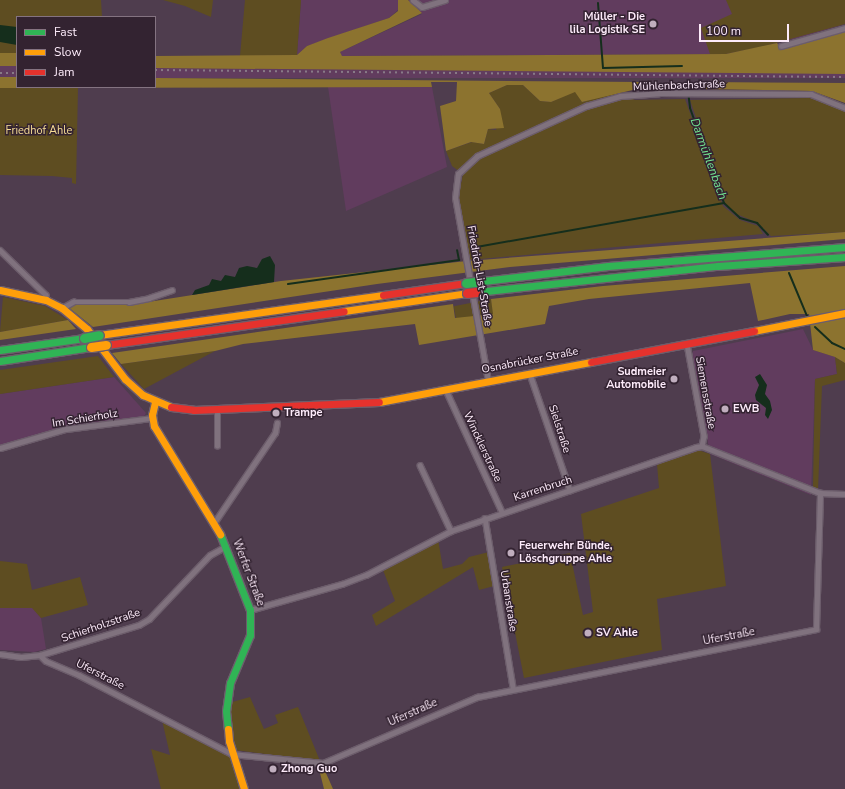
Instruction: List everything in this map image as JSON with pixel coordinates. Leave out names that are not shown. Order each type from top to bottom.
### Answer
[{"type":"main road","points":[[0,350],[466,283],[624,265],[845,247]]},
{"type":"main road","points":[[0,361],[467,293],[710,267],[845,258]]},
{"type":"main road","name":"Osnabrücker Straße","points":[[0,290],[46,300],[62,308],[87,329],[125,379],[155,402],[172,408],[217,410],[375,403],[845,313]]},
{"type":"main road","points":[[152,418],[155,402]]},
{"type":"main road","name":"Werfer Straße","points":[[152,418],[154,426],[214,523],[226,546],[250,610],[250,636],[227,698],[226,726],[232,754],[244,789]]},
{"type":"street","points":[[413,0],[422,7],[445,0]]},
{"type":"street","points":[[781,46],[845,28]]},
{"type":"street","name":"Mühlenbachstraße","points":[[458,174],[477,156],[586,106],[620,96],[682,93],[811,94],[845,108]]},
{"type":"street","name":"Friedrich-List-Straße","points":[[458,174],[455,198],[488,382]]},
{"type":"street","points":[[0,250],[46,295],[46,300]]},
{"type":"street","points":[[62,308],[73,302],[129,302],[149,298],[172,290]]},
{"type":"street","name":"Siemensstraße","points":[[687,344],[704,436],[702,446]]},
{"type":"street","name":"Sielstraße","points":[[530,374],[570,490]]},
{"type":"street","name":"Wincklerstraße","points":[[446,390],[502,512]]},
{"type":"street","points":[[217,410],[217,446]]},
{"type":"street","name":"Im Schierholz","points":[[0,448],[66,429],[152,418]]},
{"type":"street","points":[[214,523],[275,433],[277,423]]},
{"type":"street","points":[[702,446],[820,493],[845,494]]},
{"type":"street","name":"Karrenbruch","points":[[250,610],[366,575],[452,531],[485,518],[702,446]]},
{"type":"street","points":[[420,465],[452,531]]},
{"type":"street","name":"Uferstraße","points":[[40,655],[46,661],[80,675],[232,754],[323,763],[460,703],[513,688],[816,629],[820,493]]},
{"type":"street","name":"Urbanstraße","points":[[485,518],[513,688]]},
{"type":"street","name":"Schierholzstraße","points":[[0,654],[21,657],[40,655],[140,625],[148,619],[210,555],[226,546]]},
{"type":"shaded area","points":[[301,0],[398,0],[398,10],[389,18],[307,46],[297,55]]},
{"type":"shaded area","points":[[398,0],[408,0],[422,13],[340,52],[342,56],[726,54],[777,43],[781,48],[845,30],[845,74],[156,68],[156,56],[297,55],[307,46],[389,18],[398,11]]},
{"type":"shaded area","points":[[408,0],[845,0],[845,24],[802,37],[726,54],[342,56],[340,52],[422,14]]},
{"type":"shaded area","points":[[0,25],[16,27],[16,45],[0,42]]},
{"type":"shaded area","points":[[0,53],[16,53],[16,66],[0,66]]},
{"type":"shaded area","points":[[0,66],[16,66],[16,77],[0,77]]},
{"type":"shaded area","points":[[156,68],[845,68],[845,78],[156,78]]},
{"type":"shaded area","points":[[0,77],[16,77],[16,88],[0,88]]},
{"type":"shaded area","points":[[156,78],[641,82],[641,88],[582,102],[575,92],[551,102],[540,101],[523,85],[507,85],[489,93],[500,109],[504,128],[488,129],[484,144],[471,142],[446,151],[440,106],[456,101],[457,82],[431,82],[432,87],[156,88]]},
{"type":"shaded area","points":[[704,82],[845,83],[845,103],[812,91],[704,89]]},
{"type":"shaded area","points":[[328,87],[432,87],[447,167],[346,211]]},
{"type":"shaded area","points":[[845,232],[845,239],[510,267],[377,284],[93,327],[68,307],[73,304],[129,305],[281,281],[467,261]]},
{"type":"shaded area","points":[[270,256],[275,265],[274,282],[192,295],[195,290],[209,285],[212,279],[221,281],[225,275],[235,277],[239,268],[247,266],[257,268],[262,259]]},
{"type":"shaded area","points":[[845,266],[845,363],[835,357],[813,350],[809,314],[790,314],[758,321],[750,283],[589,299],[549,306],[545,324],[419,345],[415,324],[243,344],[215,351],[121,364],[112,353],[453,304],[455,318],[493,314],[491,299],[603,286]]},
{"type":"shaded area","points":[[68,320],[76,329],[0,340],[0,332]]},
{"type":"shaded area","points":[[803,329],[813,350],[835,357],[837,374],[815,379],[811,495],[710,454],[692,355],[693,351]]},
{"type":"shaded area","points":[[760,374],[767,385],[765,394],[770,401],[772,410],[768,419],[765,415],[766,408],[756,400],[755,395],[759,385],[755,377]]},
{"type":"shaded area","points":[[114,377],[146,413],[143,418],[68,427],[0,446],[0,394]]},
{"type":"shaded area","points":[[0,608],[33,608],[41,618],[46,649],[34,652],[0,650]]},
{"type":"shaded area","points":[[322,764],[333,789],[324,789],[318,765]]},
{"type":"green space","points":[[0,0],[101,0],[102,16],[16,16],[16,53],[0,53]]},
{"type":"green space","points":[[163,0],[213,0],[211,17],[185,6]]},
{"type":"green space","points":[[245,0],[301,0],[297,55],[240,56]]},
{"type":"green space","points":[[726,0],[845,0],[845,24],[765,46],[726,54],[710,54],[701,28],[732,14]]},
{"type":"green space","points":[[507,85],[523,85],[540,101],[551,102],[575,91],[583,102],[617,92],[635,100],[685,99],[723,206],[740,220],[758,226],[763,234],[469,260],[458,199],[463,174],[452,166],[446,151],[472,142],[484,144],[488,129],[496,130],[500,109],[489,93]]},
{"type":"green space","name":"Friedhof Ahle","points":[[0,88],[78,88],[76,184],[72,183],[72,178],[0,175]]},
{"type":"green space","points":[[810,98],[845,111],[845,232],[771,236],[758,223],[732,212],[725,203],[690,100]]},
{"type":"green space","points":[[3,297],[45,306],[68,320],[0,332]]},
{"type":"green space","points":[[491,299],[494,314],[457,321],[454,306]]},
{"type":"green space","points":[[215,351],[144,389],[121,364]]},
{"type":"green space","points":[[98,356],[114,377],[0,394],[0,370]]},
{"type":"green space","points":[[835,357],[845,363],[845,380],[822,386],[818,490],[813,487],[815,379],[837,374]]},
{"type":"green space","points":[[698,450],[710,454],[726,586],[657,599],[662,650],[524,678],[502,567],[570,553],[583,615],[593,612],[581,514],[659,488],[657,464]]},
{"type":"green space","points":[[438,539],[443,569],[462,564],[469,557],[489,552],[494,586],[479,590],[473,567],[376,626],[372,615],[395,601],[383,570]]},
{"type":"green space","points":[[0,561],[27,564],[32,590],[80,577],[88,605],[41,618],[32,608],[0,608]]},
{"type":"green space","points":[[250,697],[264,729],[278,723],[275,715],[298,707],[320,761],[235,750],[230,730],[229,703]]},
{"type":"green space","points":[[162,720],[229,755],[240,789],[161,789],[151,749],[170,755]]},
{"type":"waterway","name":"Darmühlenbach","points":[[598,3],[603,68],[682,66]]},
{"type":"waterway","name":"Darmühlenbach","points":[[687,83],[690,108],[724,203],[740,218],[757,223],[768,235]]},
{"type":"waterway","points":[[471,248],[724,203]]},
{"type":"waterway","points":[[288,284],[459,260],[457,250]]},
{"type":"waterway","name":"Darmühlenbach","points":[[789,273],[807,316]]},
{"type":"waterway","name":"Darmühlenbach","points":[[815,327],[832,343],[845,349]]},
{"type":"railway","points":[[156,70],[845,77]]},
{"type":"railway","points":[[0,73],[16,73]]},
{"type":"traffic: fast","points":[[475,282],[608,266],[845,247]]},
{"type":"traffic: fast","points":[[477,292],[718,266],[845,257]]},
{"type":"traffic: fast","points":[[466,283],[475,282]]},
{"type":"traffic: fast","points":[[84,338],[99,335]]},
{"type":"traffic: fast","points":[[0,350],[84,338]]},
{"type":"traffic: fast","points":[[0,361],[91,347]]},
{"type":"traffic: fast","points":[[220,534],[250,610],[250,635],[230,683],[226,711],[228,729]]},
{"type":"traffic: slow","points":[[0,290],[46,300],[62,308],[87,329],[125,379],[143,395],[171,407]]},
{"type":"traffic: slow","points":[[344,311],[467,293]]},
{"type":"traffic: slow","points":[[99,335],[383,295]]},
{"type":"traffic: slow","points":[[754,331],[845,313]]},
{"type":"traffic: slow","points":[[91,347],[106,345]]},
{"type":"traffic: slow","points":[[379,402],[591,362]]},
{"type":"traffic: slow","points":[[155,402],[152,415],[154,426],[220,534]]},
{"type":"traffic: slow","points":[[228,729],[229,741],[244,789]]},
{"type":"traffic: jam","points":[[383,295],[466,283]]},
{"type":"traffic: jam","points":[[467,293],[477,292]]},
{"type":"traffic: jam","points":[[106,345],[344,311]]},
{"type":"traffic: jam","points":[[591,362],[754,331]]},
{"type":"traffic: jam","points":[[171,407],[194,410],[379,402]]},
{"type":"place","name":"Müller - Die lila Logistik SE","points":[[653,24]]},
{"type":"place","name":"Sudmeier Automobile","points":[[674,379]]},
{"type":"place","name":"EWB","points":[[725,409]]},
{"type":"place","name":"Trampe","points":[[276,413]]},
{"type":"place","name":"Feuerwehr Bünde, Löschgruppe Ahle","points":[[511,553]]},
{"type":"place","name":"SV Ahle","points":[[588,633]]},
{"type":"place","name":"Zhong Guo","points":[[273,769]]}]
